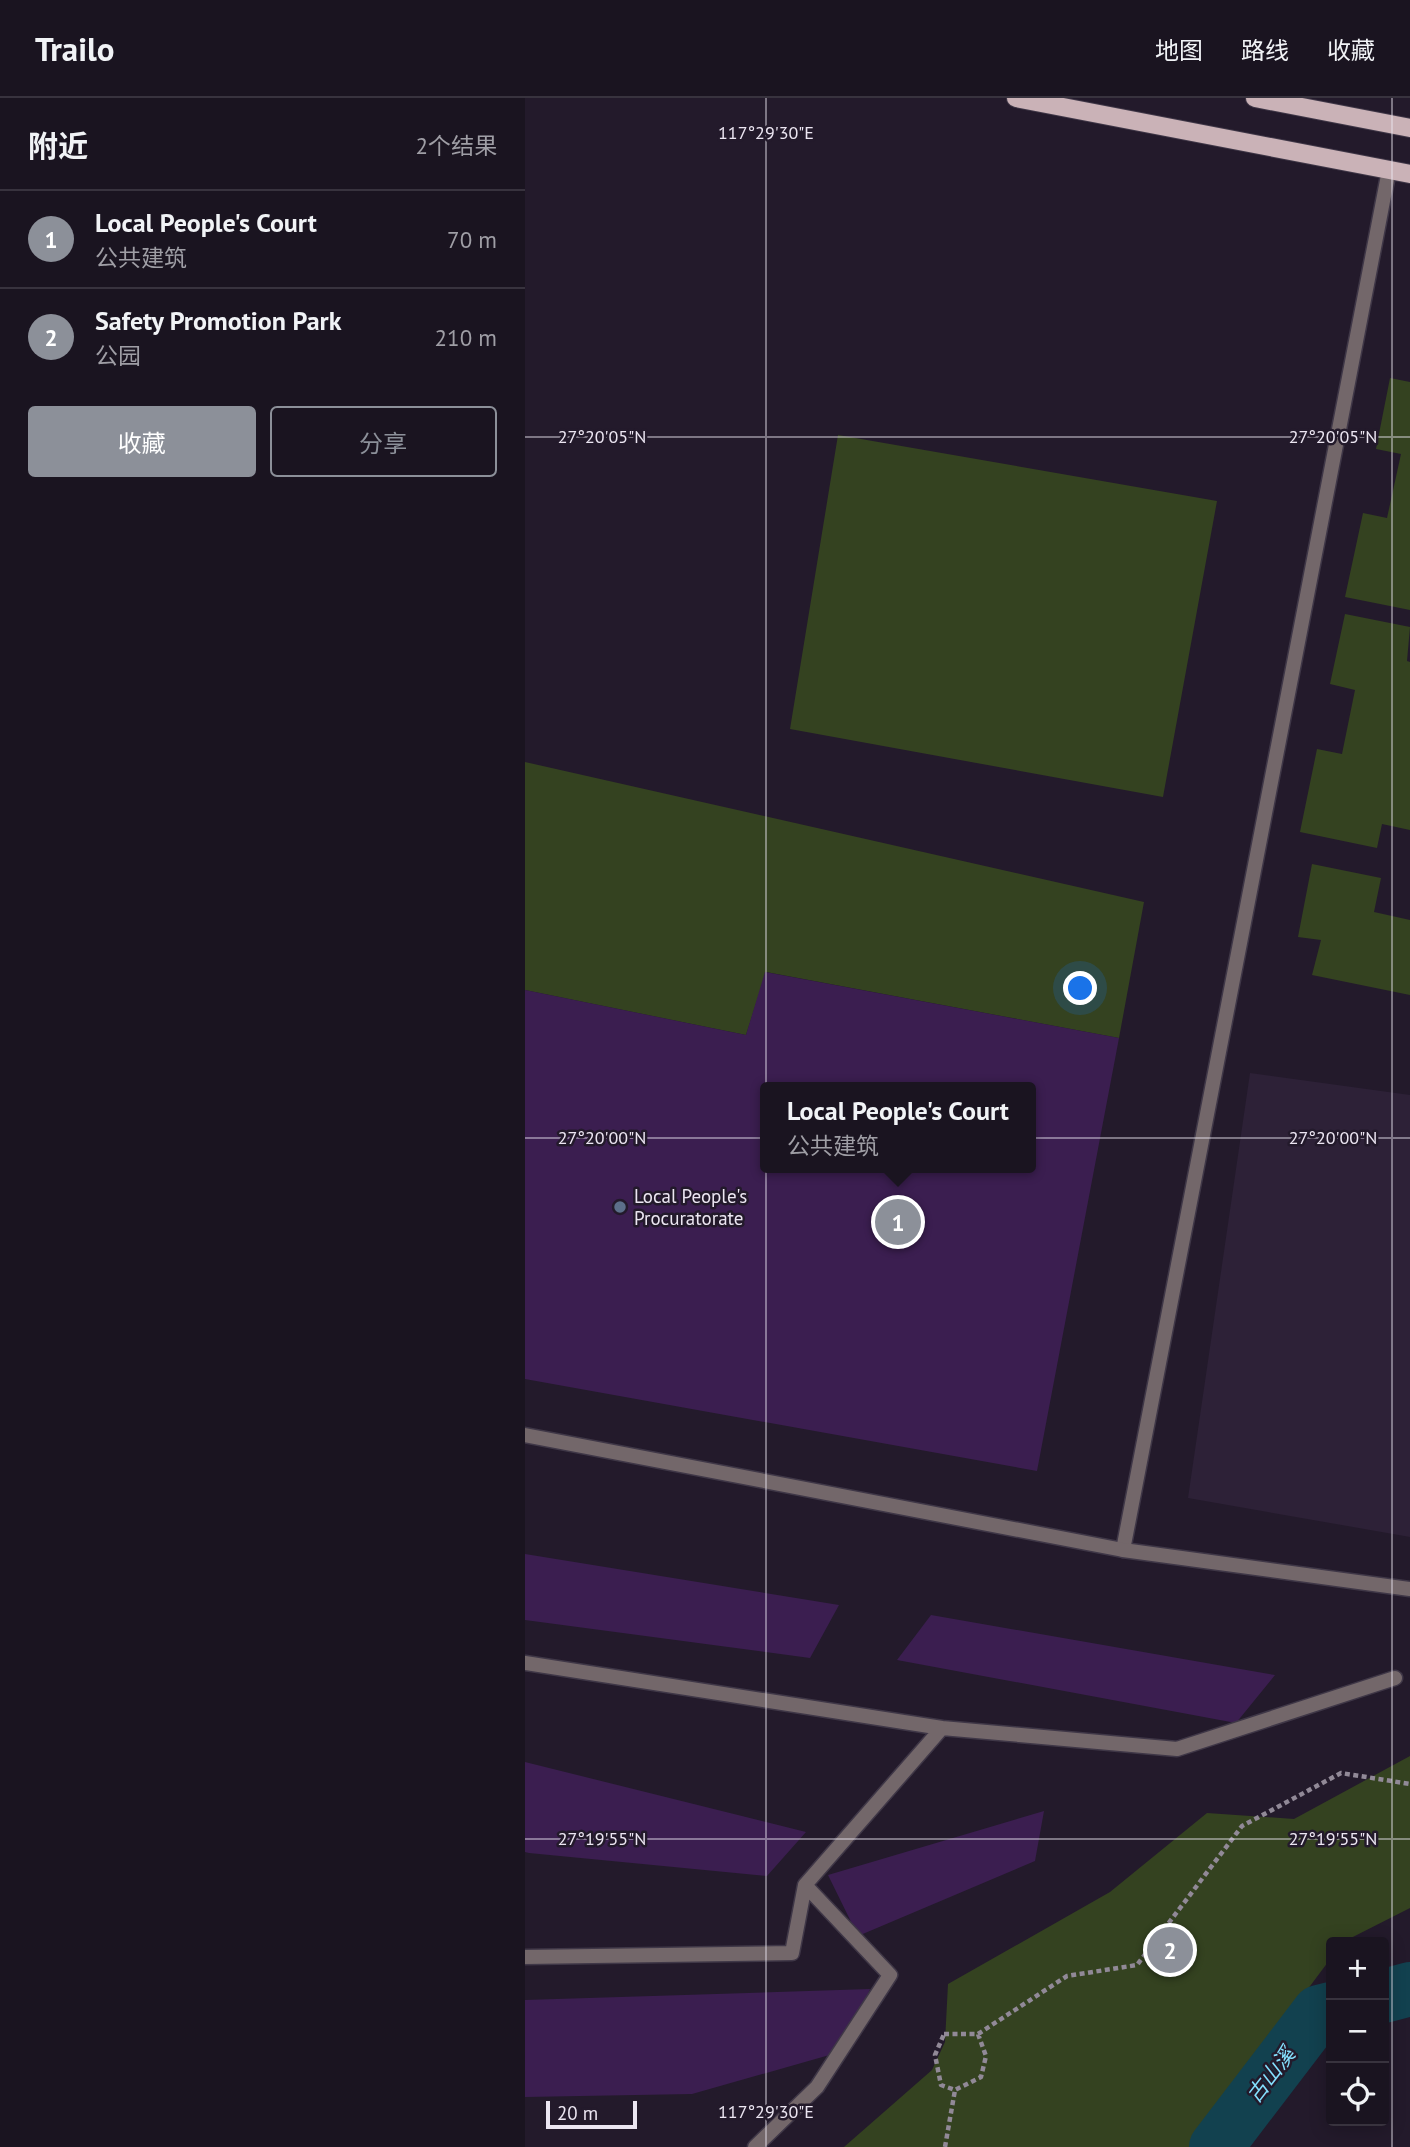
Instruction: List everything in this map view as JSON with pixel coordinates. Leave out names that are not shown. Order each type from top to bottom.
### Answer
[{"type":"main road","points":[[1016,98],[1410,174]]},
{"type":"main road","points":[[1255,98],[1410,128]]},
{"type":"street","points":[[1123,1550],[1389,170]]},
{"type":"street","points":[[525,1436],[1123,1550],[1410,1590]]},
{"type":"street","points":[[525,1663],[942,1728],[1177,1748],[1395,1678]]},
{"type":"street","points":[[525,1957],[792,1953],[805,1885],[942,1728]]},
{"type":"street","points":[[755,2147],[817,2087],[890,1975],[805,1885]]},
{"type":"path","points":[[978,2034],[986,2056],[981,2077],[955,2090],[941,2085],[935,2055],[944,2034],[978,2034],[1067,1976],[1137,1965],[1242,1826],[1341,1773],[1410,1784]]},
{"type":"path","points":[[945,2147],[955,2090]]},
{"type":"shaded area","points":[[1250,1073],[1410,1095],[1410,1537],[1188,1498]]},
{"type":"green space","points":[[1390,378],[1410,382],[1410,610],[1345,597],[1363,513],[1387,518],[1401,454],[1376,449]]},
{"type":"green space","points":[[838,435],[1217,501],[1163,797],[790,729]]},
{"type":"green space","points":[[1345,614],[1410,627],[1407,661],[1410,662],[1410,830],[1382,824],[1377,848],[1300,832],[1317,749],[1342,754],[1355,690],[1330,684]]},
{"type":"green space","points":[[525,762],[1144,902],[1119,1038],[766,972],[746,1035],[525,990]]},
{"type":"green space","points":[[1312,864],[1381,878],[1374,912],[1410,920],[1410,995],[1312,975],[1321,940],[1298,937]]},
{"type":"green space","points":[[1410,1756],[1410,1908],[1353,1937],[1326,1937],[1326,1965],[1190,2147],[844,2147],[932,2070],[945,2042],[948,1984],[1110,1892],[1207,1813],[1294,1819]]},
{"type":"building","points":[[765,972],[1119,1038],[1037,1471],[525,1379],[525,990],[746,1035]]},
{"type":"building","points":[[525,1554],[839,1605],[810,1658],[525,1620]]},
{"type":"building","points":[[931,1615],[1275,1675],[1236,1723],[897,1660]]},
{"type":"building","points":[[525,1762],[806,1832],[767,1876],[529,1853],[525,1852]]},
{"type":"building","points":[[1044,1811],[1035,1861],[858,1936],[828,1875]]},
{"type":"building","points":[[870,1989],[847,2050],[692,2094],[525,2097],[525,2000]]},
{"type":"waterway","name":"古山溪","points":[[1389,1995],[1410,1989]]},
{"type":"waterway","name":"古山溪","points":[[1216,2147],[1319,2012],[1326,2010]]},
{"type":"place","name":"Local People's Procuratorate","points":[[620,1207]]},
{"type":"place","name":"Local People's Court","points":[[898,1222]]},
{"type":"place","name":"Safety Promotion Park","points":[[1170,1950]]}]
